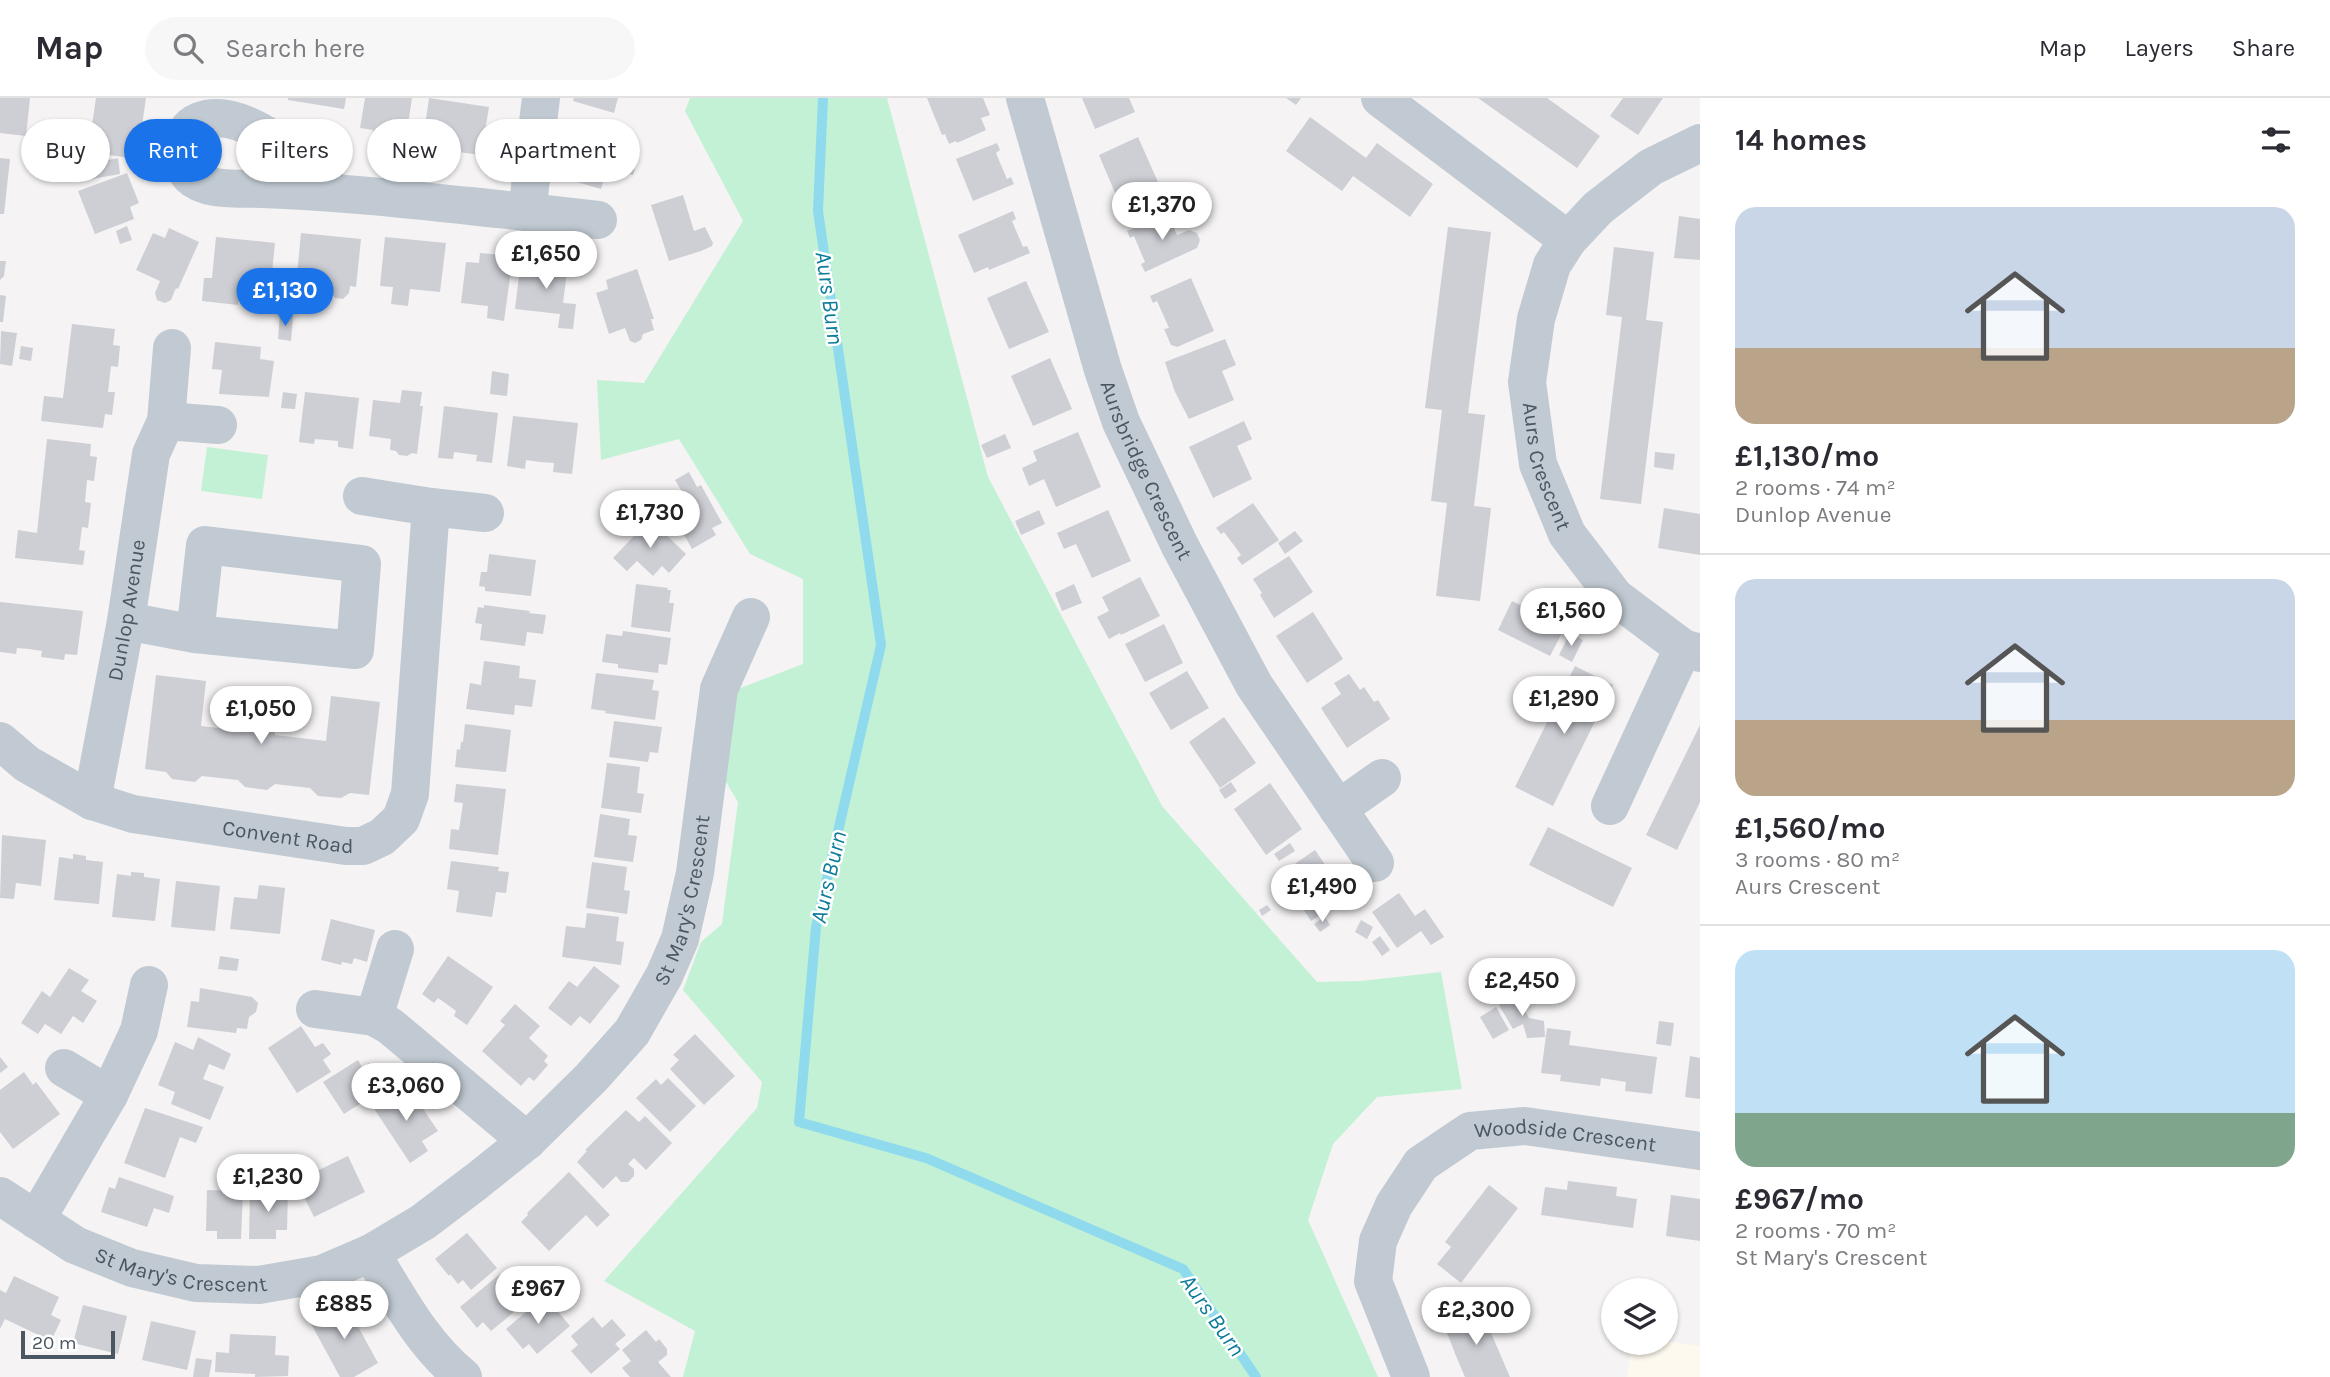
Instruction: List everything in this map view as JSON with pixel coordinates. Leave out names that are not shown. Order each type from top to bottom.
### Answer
[{"type":"street","points":[[527,212],[541,98]]},
{"type":"street","name":"Aursbridge Crescent","points":[[1025,98],[1103,370],[1121,422],[1180,546],[1254,685],[1375,863]]},
{"type":"street","points":[[1380,98],[1569,240]]},
{"type":"street","name":"Aurs Crescent","points":[[1609,806],[1691,650],[1615,597],[1567,534],[1538,464],[1527,382],[1536,319],[1552,265],[1569,240],[1598,208],[1651,167],[1700,143]]},
{"type":"street","points":[[333,191],[598,220]]},
{"type":"street","name":"Dunlop Avenue","points":[[92,801],[126,621],[151,454],[166,421],[172,348]]},
{"type":"street","points":[[166,421],[218,425]]},
{"type":"street","points":[[362,496],[485,513]]},
{"type":"street","name":"Convent Road","points":[[0,741],[27,764],[92,801],[132,814],[346,846],[363,846],[382,837],[401,820],[410,794],[430,507]]},
{"type":"street","points":[[126,621],[195,634],[355,650],[362,564],[205,545],[195,634]]},
{"type":"street","name":"St Mary's Crescent","points":[[0,1196],[75,1245],[132,1268],[196,1283],[258,1285],[322,1274],[371,1253],[423,1222],[527,1140],[591,1078],[632,1032],[669,964],[680,939],[695,873],[719,689],[751,617]]},
{"type":"street","points":[[1338,809],[1382,778]]},
{"type":"street","points":[[374,1017],[395,949]]},
{"type":"street","points":[[36,1220],[109,1095],[139,1031],[149,985]]},
{"type":"street","points":[[315,1009],[374,1017],[390,1026],[527,1140]]},
{"type":"street","points":[[64,1068],[109,1095]]},
{"type":"street","name":"Woodside Crescent","points":[[1411,1377],[1373,1281],[1378,1241],[1394,1205],[1421,1164],[1470,1131],[1525,1126],[1700,1151]]},
{"type":"street","points":[[371,1253],[426,1341],[444,1362],[463,1377]]},
{"type":"shaded area","points":[[1678,1343],[1700,1346],[1700,1377],[1627,1377],[1630,1355],[1678,1355]]},
{"type":"green space","points":[[690,98],[887,98],[988,477],[1162,806],[1317,982],[1361,981],[1441,972],[1462,1089],[1377,1097],[1333,1144],[1308,1220],[1378,1377],[683,1377],[695,1331],[604,1281],[757,1108],[762,1082],[683,990],[701,942],[722,924],[738,802],[723,777],[735,690],[803,664],[803,579],[750,554],[679,439],[601,460],[597,380],[644,383],[743,221],[685,111]]},
{"type":"green space","points":[[207,447],[268,455],[262,499],[201,491]]},
{"type":"building","points":[[0,98],[30,98],[28,119],[21,119],[21,135],[0,133]]},
{"type":"building","points":[[96,98],[146,98],[143,119],[124,119],[124,157],[110,155],[110,119],[93,119]]},
{"type":"building","points":[[288,98],[346,98],[344,109]]},
{"type":"building","points":[[365,98],[412,98],[409,119],[367,119],[367,129],[360,128]]},
{"type":"building","points":[[429,98],[489,107],[487,119],[475,119],[475,154],[461,152],[461,119],[426,119]]},
{"type":"building","points":[[574,98],[618,98],[614,113],[573,101]]},
{"type":"building","points":[[927,98],[983,98],[990,115],[981,118],[986,130],[949,144],[945,134],[942,135]]},
{"type":"building","points":[[1082,98],[1129,98],[1135,112],[1095,129]]},
{"type":"building","points":[[1286,98],[1301,98],[1296,105]]},
{"type":"building","points":[[1478,98],[1547,98],[1600,136],[1577,168]]},
{"type":"building","points":[[1623,98],[1663,98],[1638,135],[1610,116]]},
{"type":"building","points":[[1310,117],[1366,158],[1377,143],[1433,184],[1410,217],[1353,176],[1342,191],[1286,151]]},
{"type":"building","points":[[1138,137],[1161,189],[1121,207],[1099,155]]},
{"type":"building","points":[[997,143],[1000,150],[996,153],[1007,179],[1011,177],[1014,184],[973,201],[956,159]]},
{"type":"building","points":[[0,158],[10,159],[4,214],[0,214]]},
{"type":"building","points":[[118,158],[120,174],[110,176],[110,160]]},
{"type":"building","points":[[124,174],[124,182],[131,182],[139,203],[130,207],[134,219],[95,234],[78,191],[110,182],[110,179]]},
{"type":"building","points":[[577,182],[603,182],[601,189]]},
{"type":"building","points":[[683,195],[694,231],[705,227],[713,243],[701,251],[669,261],[651,205]]},
{"type":"building","points":[[1013,211],[1016,219],[1012,221],[1023,247],[1027,246],[1030,253],[989,270],[988,267],[974,273],[958,235]]},
{"type":"building","points":[[1167,213],[1177,235],[1189,230],[1197,233],[1200,240],[1197,248],[1145,272],[1141,264],[1145,262],[1134,236],[1130,238],[1127,231]]},
{"type":"building","points":[[1679,216],[1700,219],[1700,260],[1674,258]]},
{"type":"building","points":[[127,226],[132,240],[120,244],[116,231]]},
{"type":"building","points":[[1448,227],[1491,232],[1468,413],[1485,415],[1474,506],[1491,508],[1480,601],[1436,596],[1447,503],[1431,501],[1442,410],[1425,408]]},
{"type":"building","points":[[169,228],[199,242],[178,289],[176,288],[171,300],[165,303],[157,300],[155,293],[160,281],[136,270],[153,233],[165,238]]},
{"type":"building","points":[[301,233],[361,239],[356,287],[350,286],[349,293],[343,299],[335,298],[330,291],[331,284],[326,284],[324,300],[295,296]]},
{"type":"building","points":[[216,237],[275,243],[270,292],[240,289],[238,305],[202,301],[204,278],[212,278]]},
{"type":"building","points":[[385,237],[446,243],[440,292],[410,289],[408,306],[391,304],[393,287],[380,286]]},
{"type":"building","points":[[1614,247],[1654,252],[1646,320],[1663,322],[1641,504],[1600,499],[1622,317],[1606,315]]},
{"type":"building","points":[[480,253],[513,256],[504,321],[487,318],[488,306],[461,303],[466,262],[479,263]]},
{"type":"building","points":[[534,260],[568,264],[563,303],[576,304],[573,329],[558,328],[560,314],[515,309],[520,268],[533,269]]},
{"type":"building","points":[[0,261],[6,261],[4,276],[0,280]]},
{"type":"building","points":[[637,269],[654,319],[651,319],[654,330],[643,334],[641,340],[635,343],[630,341],[625,328],[609,334],[596,293],[608,289],[606,280]]},
{"type":"building","points":[[1191,278],[1214,331],[1177,347],[1171,345],[1164,329],[1169,328],[1157,301],[1153,303],[1150,296]]},
{"type":"building","points":[[1026,281],[1049,332],[1009,349],[987,298]]},
{"type":"building","points":[[0,295],[6,296],[3,322],[0,322]]},
{"type":"building","points":[[280,314],[293,316],[291,341],[278,339]]},
{"type":"building","points":[[72,324],[115,329],[113,345],[120,346],[118,367],[111,366],[108,392],[115,392],[112,415],[105,414],[103,428],[41,421],[44,396],[63,398]]},
{"type":"building","points":[[1,331],[17,333],[12,366],[0,364]]},
{"type":"building","points":[[1225,339],[1236,365],[1222,371],[1234,400],[1189,419],[1175,392],[1165,362]]},
{"type":"building","points":[[215,342],[261,347],[260,359],[274,361],[269,397],[219,394],[222,370],[212,369]]},
{"type":"building","points":[[21,346],[33,348],[31,361],[19,359]]},
{"type":"building","points":[[1050,358],[1072,409],[1033,426],[1011,376]]},
{"type":"building","points":[[492,371],[509,374],[507,396],[490,394]]},
{"type":"building","points":[[402,390],[422,392],[420,406],[423,406],[417,454],[407,456],[390,450],[391,439],[369,436],[373,400],[400,403]]},
{"type":"building","points":[[283,392],[297,394],[295,409],[281,408]]},
{"type":"building","points":[[305,392],[359,398],[353,449],[338,447],[338,441],[315,439],[314,444],[299,442]]},
{"type":"building","points":[[444,406],[498,413],[492,463],[476,461],[477,455],[454,452],[453,459],[438,458]]},
{"type":"building","points":[[513,416],[578,423],[572,474],[553,472],[554,463],[526,460],[525,469],[507,466]]},
{"type":"building","points":[[1244,421],[1252,439],[1237,446],[1252,479],[1213,498],[1189,447]]},
{"type":"building","points":[[1078,432],[1101,487],[1056,507],[1044,479],[1029,486],[1022,468],[1037,461],[1033,451]]},
{"type":"building","points":[[1005,434],[1011,448],[987,458],[981,445]]},
{"type":"building","points":[[47,439],[91,444],[90,456],[97,457],[94,481],[87,480],[85,502],[91,503],[88,528],[82,527],[79,550],[85,551],[83,565],[15,558],[18,530],[37,533]]},
{"type":"building","points":[[1655,452],[1675,454],[1673,470],[1654,467]]},
{"type":"building","points":[[689,472],[697,487],[701,485],[722,523],[712,528],[716,535],[692,549],[667,504],[684,495],[675,480]]},
{"type":"building","points":[[1253,503],[1279,540],[1242,565],[1237,558],[1241,555],[1224,532],[1221,534],[1216,528]]},
{"type":"building","points":[[1664,508],[1700,514],[1700,555],[1658,548]]},
{"type":"building","points":[[1039,510],[1045,524],[1021,535],[1015,521]]},
{"type":"building","points":[[1108,510],[1131,561],[1092,578],[1076,544],[1064,549],[1057,533]]},
{"type":"building","points":[[650,519],[686,554],[669,573],[662,566],[653,576],[637,561],[627,571],[613,558]]},
{"type":"building","points":[[1295,531],[1303,541],[1285,554],[1278,543]]},
{"type":"building","points":[[489,554],[536,560],[531,596],[485,591],[485,587],[479,586],[481,572],[487,572]]},
{"type":"building","points":[[1289,556],[1313,592],[1274,618],[1253,579]]},
{"type":"building","points":[[1140,577],[1160,616],[1109,639],[1097,617],[1109,611],[1102,597]]},
{"type":"building","points":[[636,584],[671,590],[669,603],[674,603],[670,632],[631,627]]},
{"type":"building","points":[[1074,584],[1082,603],[1062,611],[1055,593]]},
{"type":"building","points":[[1512,601],[1565,627],[1550,656],[1498,630]]},
{"type":"building","points":[[0,602],[83,611],[77,655],[65,654],[64,660],[41,657],[42,651],[29,649],[17,648],[16,654],[0,652]]},
{"type":"building","points":[[484,605],[546,615],[543,634],[527,632],[525,646],[480,640],[482,624],[475,623],[478,607],[484,608]]},
{"type":"building","points":[[1313,612],[1343,659],[1307,683],[1276,636]]},
{"type":"building","points":[[1164,624],[1183,663],[1145,682],[1125,644]]},
{"type":"building","points":[[623,631],[671,638],[667,665],[659,664],[658,673],[618,668],[618,664],[602,662],[606,634],[622,636]]},
{"type":"building","points":[[1570,633],[1583,640],[1572,662],[1559,655]]},
{"type":"building","points":[[484,661],[520,666],[519,678],[536,680],[532,707],[515,705],[514,715],[466,709],[470,683],[481,685]]},
{"type":"building","points":[[1575,666],[1613,685],[1553,806],[1515,787]]},
{"type":"building","points":[[1187,671],[1209,708],[1171,730],[1149,693]]},
{"type":"building","points":[[596,673],[654,680],[652,690],[659,691],[655,720],[591,709]]},
{"type":"building","points":[[1349,674],[1360,690],[1364,687],[1374,702],[1378,700],[1390,719],[1347,748],[1321,708],[1341,694],[1334,683]]},
{"type":"building","points":[[156,675],[206,681],[201,726],[251,732],[252,726],[275,728],[275,735],[326,741],[331,696],[380,702],[369,795],[350,793],[341,798],[318,796],[310,788],[275,784],[267,790],[245,787],[238,780],[202,776],[195,782],[172,779],[166,772],[145,769]]},
{"type":"building","points":[[1224,717],[1256,763],[1220,788],[1189,742]]},
{"type":"building","points":[[614,721],[662,727],[658,753],[650,752],[648,762],[609,757]]},
{"type":"building","points":[[465,724],[511,730],[506,772],[455,767],[457,749],[460,750],[463,742]]},
{"type":"building","points":[[1700,725],[1700,802],[1677,850],[1646,835]]},
{"type":"building","points":[[607,763],[640,767],[637,793],[644,794],[641,813],[601,808]]},
{"type":"building","points":[[1231,782],[1237,791],[1225,799],[1219,790]]},
{"type":"building","points":[[1270,783],[1302,829],[1266,855],[1234,809]]},
{"type":"building","points":[[456,784],[506,789],[498,855],[449,849],[451,829],[459,830],[463,803],[454,802]]},
{"type":"building","points":[[600,814],[630,819],[628,835],[637,836],[633,862],[594,857]]},
{"type":"building","points":[[1548,827],[1632,868],[1613,907],[1529,865]]},
{"type":"building","points":[[2,835],[46,840],[41,886],[16,883],[14,899],[0,898]]},
{"type":"building","points":[[1290,843],[1295,851],[1279,861],[1274,854]]},
{"type":"building","points":[[1315,850],[1347,897],[1311,921],[1280,874]]},
{"type":"building","points":[[73,854],[86,856],[86,860],[103,862],[99,904],[54,900],[59,857],[73,859]]},
{"type":"building","points":[[451,861],[499,867],[498,871],[509,872],[506,893],[496,892],[492,917],[456,912],[459,891],[447,889]]},
{"type":"building","points":[[592,862],[627,867],[624,890],[630,891],[627,914],[586,908]]},
{"type":"building","points":[[131,872],[160,879],[155,921],[112,917],[117,874],[131,876]]},
{"type":"building","points":[[176,881],[220,886],[215,931],[171,927]]},
{"type":"building","points":[[259,885],[285,888],[280,934],[230,929],[234,897],[257,899]]},
{"type":"building","points":[[1399,893],[1415,916],[1425,909],[1444,937],[1431,945],[1421,931],[1397,948],[1372,912]]},
{"type":"building","points":[[1267,905],[1271,910],[1262,916],[1259,910]]},
{"type":"building","points":[[587,913],[619,917],[616,941],[624,942],[621,965],[562,957],[566,926],[585,928]]},
{"type":"building","points":[[1325,917],[1330,925],[1320,932],[1314,924]]},
{"type":"building","points":[[331,919],[375,930],[367,962],[354,958],[352,964],[342,962],[341,965],[321,960]]},
{"type":"building","points":[[1361,920],[1373,927],[1367,939],[1355,932]]},
{"type":"building","points":[[1380,936],[1390,950],[1382,956],[1372,942]]},
{"type":"building","points":[[220,956],[239,959],[237,971],[218,969]]},
{"type":"building","points":[[448,956],[493,987],[467,1025],[454,1016],[456,1011],[438,998],[434,1003],[422,994]]},
{"type":"building","points":[[594,966],[620,986],[590,1024],[580,1016],[571,1026],[548,1008],[569,981],[577,987]]},
{"type":"building","points":[[69,968],[89,980],[81,991],[97,1001],[83,1023],[73,1016],[61,1034],[45,1024],[38,1034],[21,1023],[42,991],[50,997]]},
{"type":"building","points":[[200,988],[252,997],[258,1003],[256,1012],[249,1017],[247,1029],[237,1028],[236,1033],[187,1027],[191,1001],[199,1002]]},
{"type":"building","points":[[1516,995],[1529,1018],[1544,1021],[1545,1037],[1527,1038],[1523,1024],[1513,1029],[1499,1005]]},
{"type":"building","points":[[515,1004],[540,1026],[529,1038],[548,1056],[544,1061],[548,1065],[534,1081],[529,1077],[521,1086],[482,1051],[505,1025],[500,1021]]},
{"type":"building","points":[[1496,1007],[1509,1030],[1493,1039],[1480,1017]]},
{"type":"building","points":[[1659,1021],[1674,1023],[1671,1046],[1656,1044]]},
{"type":"building","points":[[301,1026],[315,1047],[323,1043],[331,1054],[323,1060],[331,1072],[297,1093],[268,1048]]},
{"type":"building","points":[[1547,1028],[1571,1031],[1569,1045],[1657,1057],[1652,1094],[1625,1091],[1626,1082],[1601,1078],[1600,1086],[1560,1081],[1561,1075],[1541,1073]]},
{"type":"building","points":[[695,1034],[735,1076],[704,1105],[670,1069],[679,1060],[673,1055]]},
{"type":"building","points":[[198,1037],[231,1054],[224,1070],[209,1064],[203,1079],[224,1087],[210,1120],[171,1104],[175,1092],[158,1085],[175,1042],[193,1050]]},
{"type":"building","points":[[1690,1056],[1700,1058],[1700,1099],[1685,1097]]},
{"type":"building","points":[[0,1057],[8,1067],[0,1073]]},
{"type":"building","points":[[358,1060],[362,1067],[369,1063],[385,1088],[344,1114],[323,1082]]},
{"type":"building","points":[[24,1072],[33,1085],[36,1082],[60,1114],[13,1149],[0,1132],[0,1090]]},
{"type":"building","points":[[668,1078],[696,1106],[670,1132],[636,1098],[656,1079],[661,1085]]},
{"type":"building","points":[[411,1091],[438,1131],[422,1141],[428,1151],[410,1163],[371,1104],[390,1092],[396,1101]]},
{"type":"building","points":[[145,1108],[203,1127],[196,1143],[180,1137],[165,1178],[124,1163]]},
{"type":"building","points":[[626,1110],[639,1122],[645,1116],[672,1143],[646,1170],[634,1158],[628,1164],[634,1169],[634,1176],[628,1182],[621,1182],[616,1176],[603,1189],[577,1162],[587,1151],[585,1150]]},
{"type":"building","points":[[348,1156],[365,1192],[314,1217],[296,1181]]},
{"type":"building","points":[[569,1172],[610,1215],[597,1227],[586,1215],[549,1251],[521,1222]]},
{"type":"building","points":[[119,1177],[174,1196],[169,1213],[154,1208],[147,1227],[101,1212],[109,1187],[115,1189]]},
{"type":"building","points":[[1568,1181],[1617,1187],[1616,1196],[1637,1199],[1633,1228],[1541,1215],[1545,1187],[1567,1190]]},
{"type":"building","points":[[1489,1185],[1518,1208],[1461,1283],[1437,1264],[1451,1247],[1445,1242]]},
{"type":"building","points":[[207,1190],[243,1191],[241,1239],[217,1239],[217,1231],[206,1231]]},
{"type":"building","points":[[250,1190],[288,1191],[287,1230],[276,1230],[276,1239],[249,1239]]},
{"type":"building","points":[[1671,1195],[1700,1199],[1700,1241],[1666,1236]]},
{"type":"building","points":[[467,1233],[497,1268],[471,1290],[463,1280],[458,1284],[435,1259]]},
{"type":"building","points":[[500,1274],[524,1304],[491,1331],[483,1322],[477,1328],[460,1307]]},
{"type":"building","points":[[14,1276],[59,1297],[51,1315],[61,1320],[51,1341],[5,1319],[0,1329],[0,1290],[6,1293]]},
{"type":"building","points":[[545,1296],[570,1326],[537,1354],[529,1344],[523,1349],[506,1329]]},
{"type":"building","points":[[344,1301],[378,1363],[354,1377],[340,1377],[309,1320]]},
{"type":"building","points":[[83,1305],[127,1316],[118,1354],[73,1343]]},
{"type":"building","points":[[1482,1310],[1510,1377],[1465,1377],[1456,1356],[1444,1325]]},
{"type":"building","points":[[593,1317],[602,1328],[612,1319],[626,1335],[615,1344],[620,1349],[591,1374],[571,1351],[578,1345],[571,1336]]},
{"type":"building","points":[[151,1321],[196,1331],[187,1370],[142,1360]]},
{"type":"building","points":[[646,1330],[656,1342],[659,1339],[667,1349],[667,1355],[658,1362],[671,1377],[630,1377],[622,1368],[631,1361],[622,1350]]},
{"type":"building","points":[[230,1334],[276,1336],[275,1355],[289,1356],[288,1376],[255,1377],[255,1374],[215,1372],[216,1352],[229,1353]]},
{"type":"building","points":[[196,1358],[212,1360],[209,1377],[193,1377]]},
{"type":"waterway","name":"Aurs Burn","points":[[823,98],[818,211],[881,645],[816,927],[799,1122],[926,1158],[1183,1269],[1256,1377]]}]
